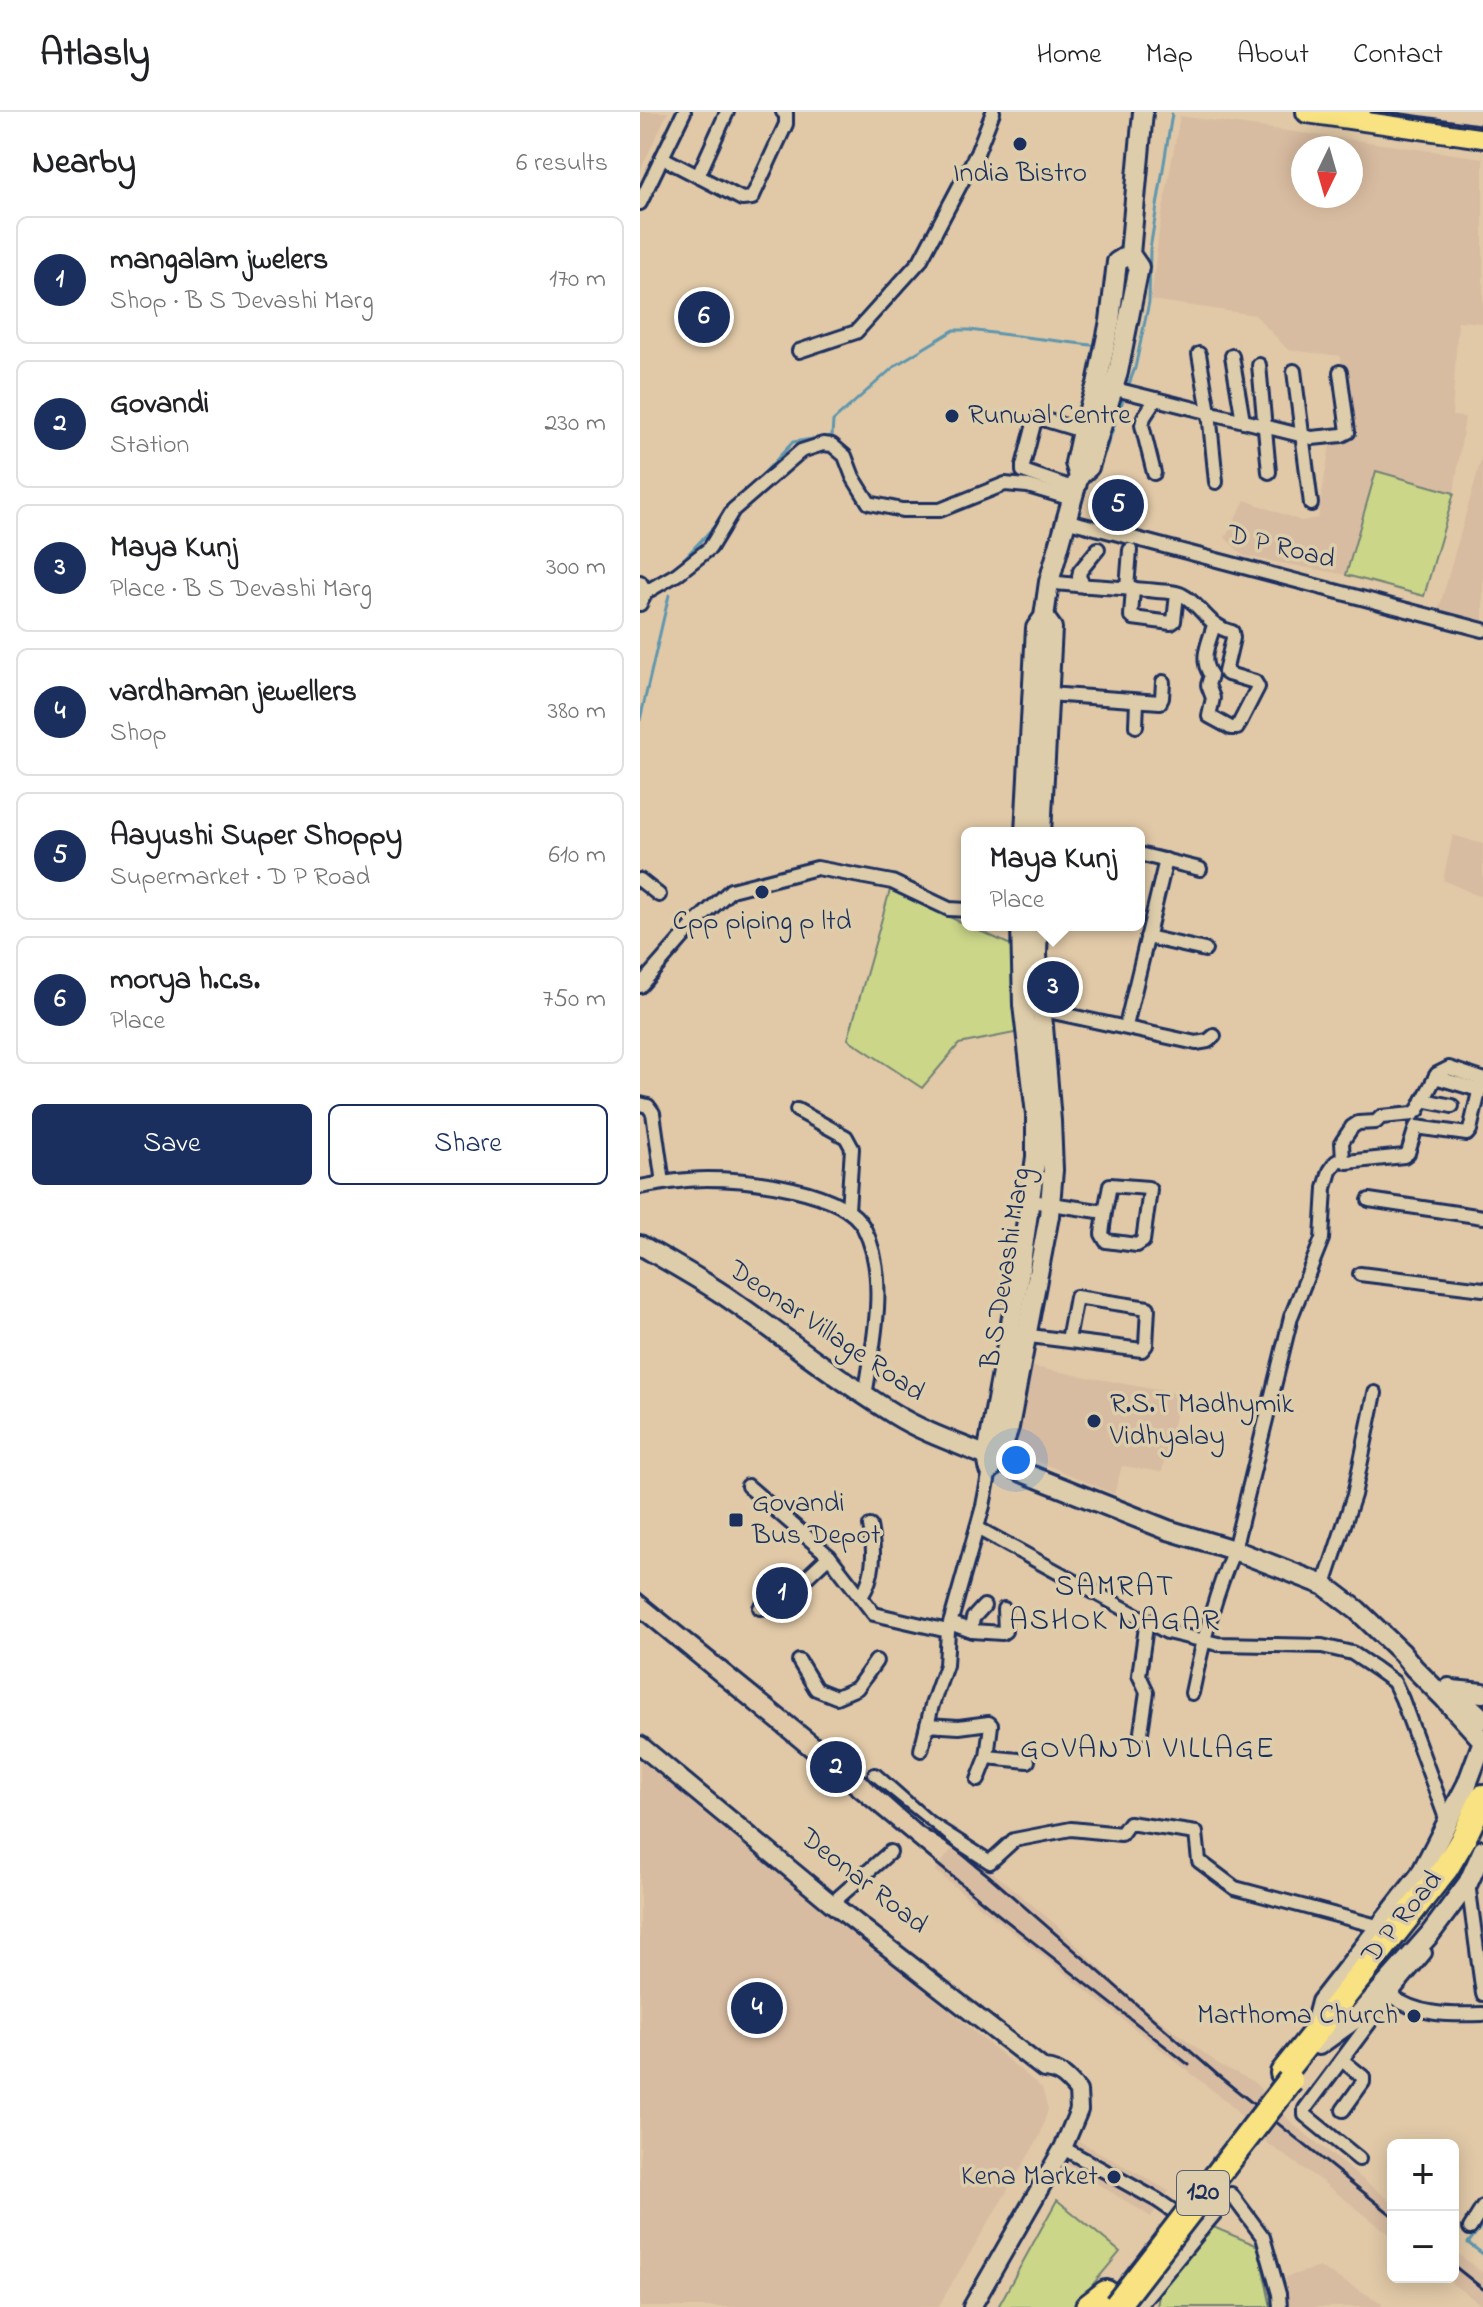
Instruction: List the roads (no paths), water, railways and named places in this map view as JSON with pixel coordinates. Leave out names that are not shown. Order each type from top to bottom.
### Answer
[{"type":"highway","points":[[1307,112],[1483,137]]},
{"type":"highway","points":[[1315,2042],[1446,1868],[1462,1841],[1475,1791]]},
{"type":"highway","points":[[1341,2008],[1455,1874],[1483,1820]]},
{"type":"highway","name":"120","points":[[1111,2305],[1315,2042]]},
{"type":"main road","points":[[1025,827],[1036,628],[1044,617],[1049,582],[1075,488],[1089,467],[1105,386],[1139,267],[1130,254],[1143,112]]},
{"type":"main road","points":[[1075,488],[1075,463],[1082,431],[1105,386]]},
{"type":"main road","points":[[1041,827],[1052,628],[1044,617]]},
{"type":"main road","name":"B S Devashi Marg","points":[[1021,931],[1023,1005],[1036,1114],[1036,1157],[1041,1202]]},
{"type":"main road","name":"B S Devashi Marg","points":[[992,1461],[1041,1202],[1053,1170],[1038,931]]},
{"type":"main road","name":"Deonar Village Road","points":[[640,1245],[722,1294],[865,1396],[922,1429],[992,1461],[1168,1530],[1234,1550],[1324,1585],[1357,1610],[1414,1668],[1448,1694]]},
{"type":"main road","points":[[1448,1694],[1483,1693]]},
{"type":"main road","points":[[1448,1694],[1483,1719]]},
{"type":"main road","points":[[1315,2042],[1321,2002],[1420,1875],[1448,1824],[1475,1791],[1483,1741],[1448,1694]]},
{"type":"main road","name":"D P Road","points":[[1315,2042],[1355,2019],[1430,1934],[1468,1883],[1482,1853]]},
{"type":"street","points":[[640,203],[684,112]]},
{"type":"street","points":[[698,176],[727,112]]},
{"type":"street","points":[[663,158],[742,199],[752,198],[786,124],[786,113],[783,112]]},
{"type":"street","points":[[799,351],[856,332],[920,261],[977,153],[993,112]]},
{"type":"street","points":[[1199,354],[1216,482]]},
{"type":"street","points":[[1232,356],[1243,421]]},
{"type":"street","points":[[1259,365],[1269,472]]},
{"type":"street","points":[[1294,371],[1311,504]]},
{"type":"street","points":[[1105,386],[1312,438],[1348,432],[1340,372]]},
{"type":"street","points":[[1154,473],[1142,425],[1156,399]]},
{"type":"street","points":[[1075,488],[1023,471],[1023,466],[1035,420],[1039,418],[1082,431]]},
{"type":"street","points":[[642,592],[677,574],[710,548],[733,510],[801,451],[823,444],[832,445],[845,456],[853,477],[869,503],[902,510],[940,510],[1005,484],[1075,488]]},
{"type":"street","name":"D P Road","points":[[1065,520],[1483,630]]},
{"type":"street","points":[[1084,586],[1079,577],[1080,571],[1098,549]]},
{"type":"street","points":[[1130,550],[1133,618],[1171,623],[1174,621],[1177,594]]},
{"type":"street","points":[[1049,582],[1177,594],[1192,603],[1214,625],[1232,632],[1225,672],[1255,682],[1258,687],[1237,728],[1209,716],[1213,698],[1208,685],[1211,675],[1204,666],[1204,659],[1214,625]]},
{"type":"street","points":[[1048,694],[1160,702],[1163,682]]},
{"type":"street","points":[[1136,726],[1137,701]]},
{"type":"street","points":[[1145,855],[1200,869]]},
{"type":"street","points":[[1126,1026],[1166,860]]},
{"type":"street","points":[[640,986],[695,923],[731,890],[817,868],[892,882],[949,909],[961,910]]},
{"type":"street","points":[[640,880],[659,895]]},
{"type":"street","points":[[1147,937],[1205,950]]},
{"type":"street","points":[[1023,1005],[1196,1043],[1208,1041],[1214,1036]]},
{"type":"street","points":[[1481,1083],[1449,1068],[1437,1074],[1414,1121],[1408,1153],[1347,1162],[1343,1158],[1342,1142],[1358,1123],[1376,1122],[1381,1117],[1390,1116],[1414,1121],[1467,1134],[1481,1083]]},
{"type":"street","points":[[1423,1100],[1452,1106]]},
{"type":"street","points":[[640,1104],[648,1106],[653,1113],[663,1183]]},
{"type":"street","points":[[797,1110],[846,1137],[852,1148],[848,1210]]},
{"type":"street","points":[[1192,1693],[1203,1641],[1223,1574],[1234,1550],[1291,1317],[1322,1239],[1325,1188],[1330,1171],[1343,1158]]},
{"type":"street","points":[[640,1187],[706,1178],[770,1183],[821,1197],[848,1210],[864,1226],[874,1260],[878,1312],[865,1396]]},
{"type":"street","points":[[1110,1185],[1150,1190],[1142,1244],[1106,1241],[1102,1234],[1105,1212],[1110,1185]]},
{"type":"street","points":[[1369,1200],[1483,1217]]},
{"type":"street","points":[[1041,1202],[1105,1212]]},
{"type":"street","points":[[1360,1274],[1483,1289]]},
{"type":"street","points":[[1018,1334],[1142,1350],[1146,1345],[1148,1308],[1076,1297],[1068,1340]]},
{"type":"street","points":[[1324,1585],[1354,1495],[1375,1393]]},
{"type":"street","name":"B S Devashi Marg","points":[[921,1750],[946,1665],[949,1627],[992,1461]]},
{"type":"street","points":[[748,1486],[829,1556],[874,1614],[971,1630],[1005,1631],[1004,1609]]},
{"type":"street","points":[[861,1597],[873,1564],[870,1526]]},
{"type":"street","points":[[977,1528],[1167,1632],[1218,1644],[1322,1646],[1352,1653],[1394,1682],[1448,1824]]},
{"type":"street","points":[[760,1608],[776,1606],[829,1556]]},
{"type":"street","points":[[954,1607],[981,1609],[971,1621],[971,1630]]},
{"type":"street","points":[[1141,1732],[1147,1692],[1139,1675],[1147,1620]]},
{"type":"street","points":[[799,1661],[816,1689],[836,1697],[857,1688],[876,1661]]},
{"type":"street","points":[[927,1725],[991,1725],[987,1757],[978,1780]]},
{"type":"street","name":"Deonar Road","points":[[640,1734],[831,1903],[897,1948]]},
{"type":"street","name":"Deonar Road","points":[[640,1745],[839,1897],[897,1948],[1025,2048],[1050,2063],[1078,2091],[1079,2110],[1063,2148],[972,2307]]},
{"type":"street","points":[[987,1757],[1028,1761]]},
{"type":"street","points":[[875,1775],[928,1822],[990,1862],[1014,1840],[1071,1829],[1121,1834],[1129,1823],[1196,1833],[1199,1861],[1235,1888],[1381,1927]]},
{"type":"street","points":[[839,1897],[890,1852]]},
{"type":"street","points":[[1468,1883],[1478,1930],[1483,1994]]},
{"type":"street","points":[[1359,2159],[1305,2115],[1305,2109],[1427,1950],[1430,1934]]},
{"type":"street","points":[[1390,1995],[1416,2010],[1450,2015],[1483,2014]]},
{"type":"street","points":[[1342,2060],[1363,2077],[1363,2082],[1343,2110]]},
{"type":"street","points":[[1063,2148],[1157,2200],[1201,2230]]},
{"type":"street","points":[[1111,2305],[1201,2230],[1231,2194],[1263,2237],[1280,2307]]},
{"type":"street","points":[[1470,2228],[1483,2207]]},
{"type":"waterway","points":[[1129,384],[1149,302],[1150,249],[1172,114]]},
{"type":"waterway","points":[[752,486],[793,442],[832,436],[833,421],[896,365],[954,330],[1099,346]]},
{"type":"waterway","points":[[1105,452],[1123,400]]},
{"type":"waterway","points":[[681,562],[722,518]]},
{"type":"waterway","points":[[640,720],[669,595]]},
{"type":"waterway","points":[[1483,2224],[1468,2243],[1483,2254]]},
{"type":"railway","points":[[1371,112],[1483,128]]},
{"type":"railway","points":[[640,1593],[988,1875],[1220,2077],[1387,2211]]},
{"type":"railway","points":[[640,1619],[999,1915],[1189,2065]]},
{"type":"railway","points":[[1459,2270],[1483,2289]]},
{"type":"place","name":"India Bistro","points":[[1020,144]]},
{"type":"place","name":"morya h.c.s.","points":[[704,317]]},
{"type":"place","name":"Runwal Centre","points":[[952,416]]},
{"type":"place","name":"Aayushi Super Shoppy","points":[[1118,505]]},
{"type":"place","name":"Cpp piping p ltd","points":[[762,892]]},
{"type":"place","name":"Maya Kunj","points":[[1053,987]]},
{"type":"place","name":"R.S.T Madhymik Vidhyalay","points":[[1094,1421]]},
{"type":"place","name":"Govandi Bus Depot","points":[[736,1520]]},
{"type":"place","name":"mangalam jwelers","points":[[782,1593]]},
{"type":"place","name":"Govandi","points":[[836,1767]]},
{"type":"place","name":"vardhaman jewellers","points":[[757,2008]]},
{"type":"place","name":"Marthoma Church","points":[[1414,2016]]},
{"type":"place","name":"Kena Market","points":[[1114,2177]]},
{"type":"district","name":"SAMRAT ASHOK NAGAR","points":[[1115,1605]]},
{"type":"district","name":"GOVANDI VILLAGE","points":[[1148,1750]]}]
